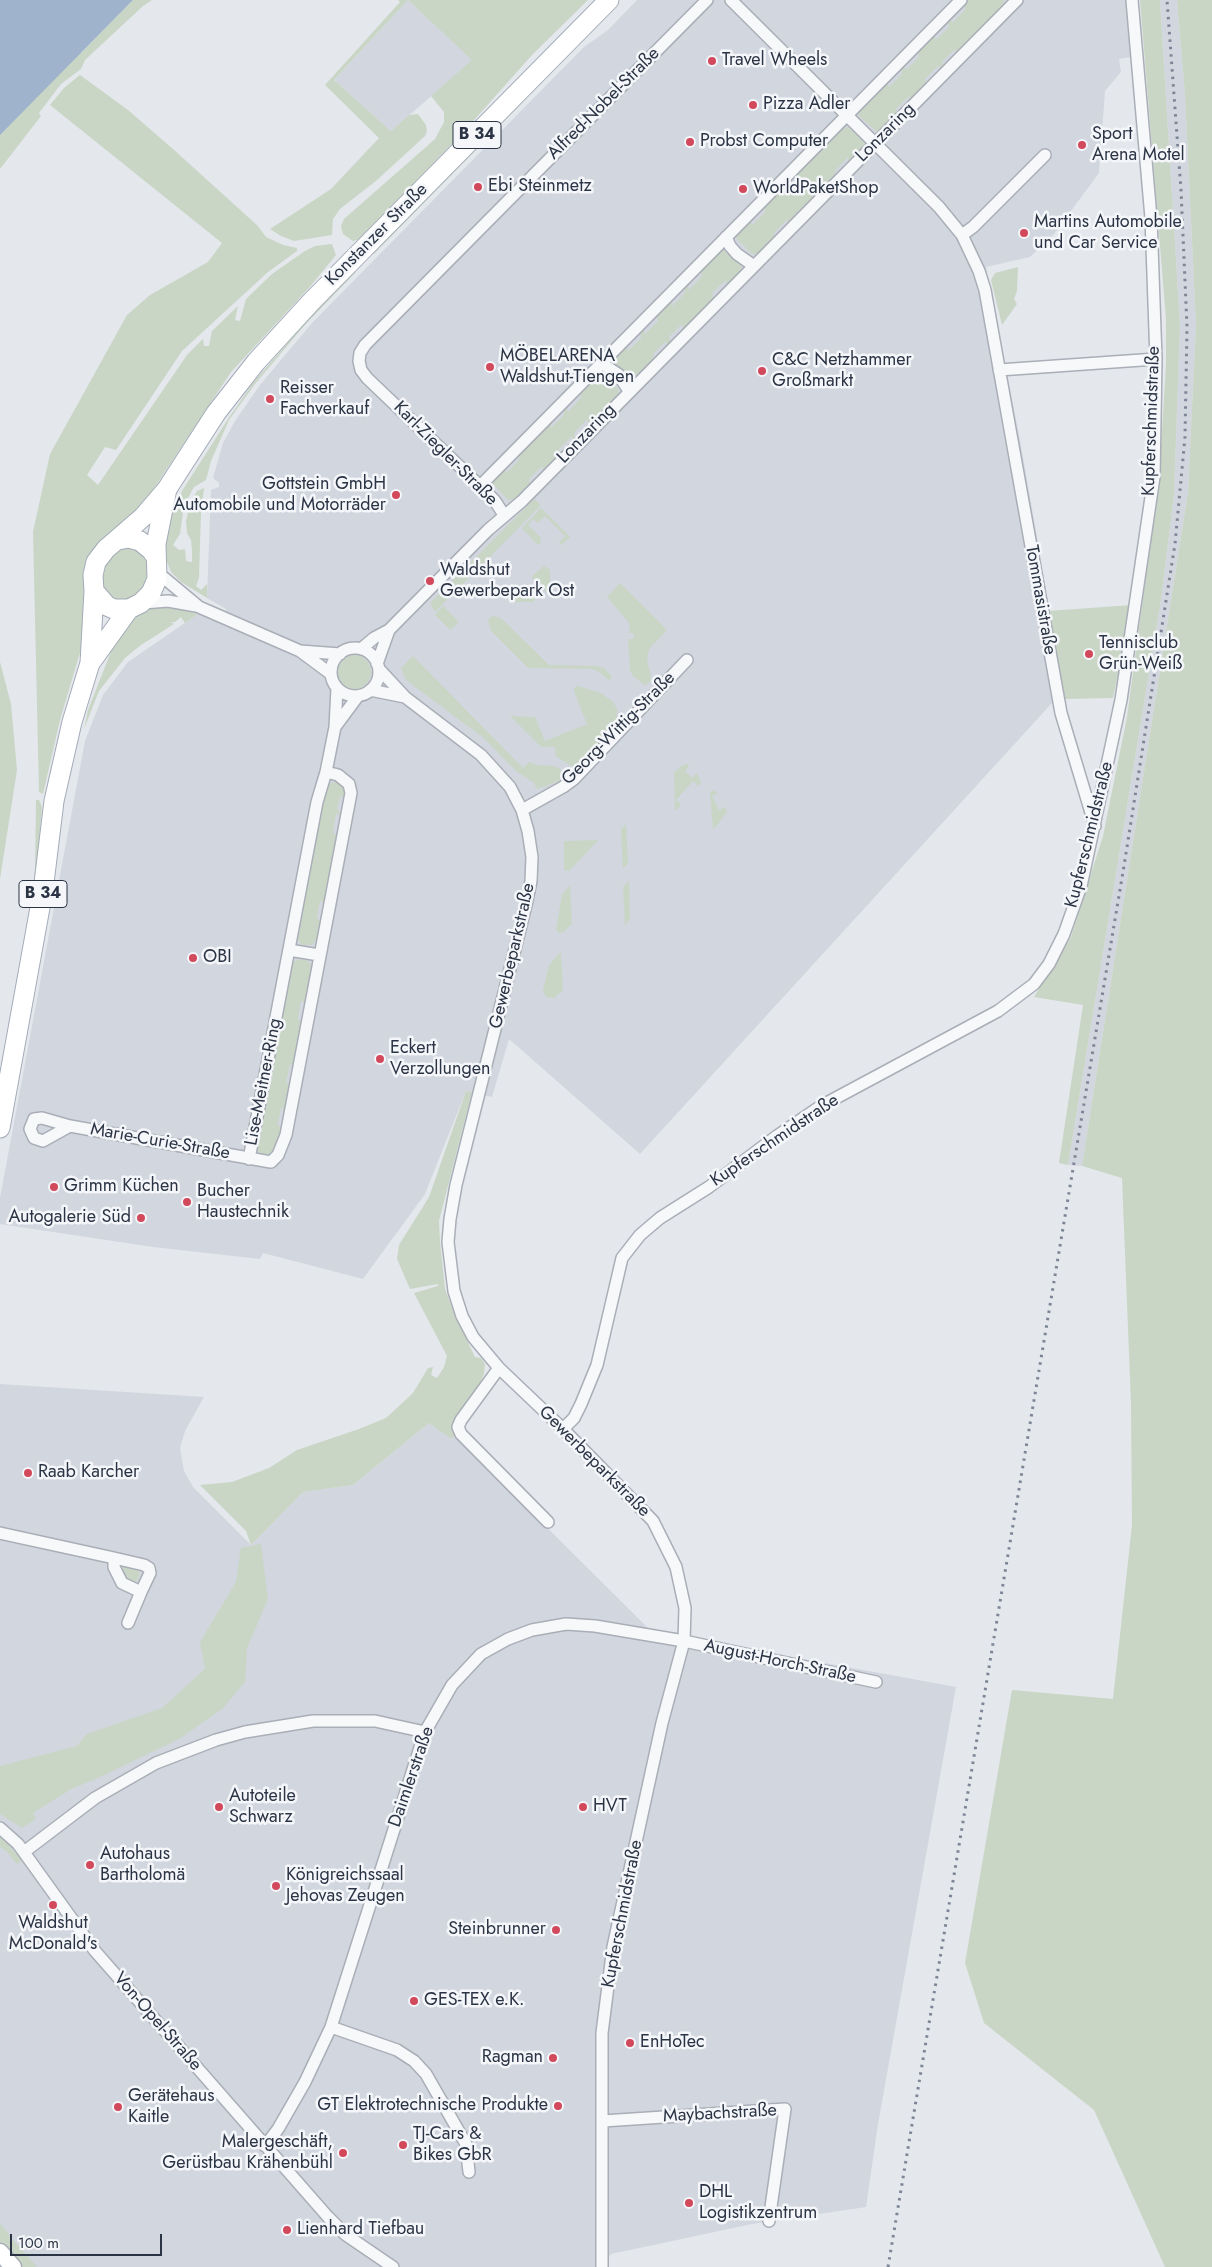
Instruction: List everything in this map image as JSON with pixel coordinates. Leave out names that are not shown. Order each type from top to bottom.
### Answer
[{"type":"main road","name":"Konstanzer Straße","points":[[94,591],[93,575],[96,562],[106,549],[143,517],[167,489],[216,413],[281,332],[609,0]]},
{"type":"main road","name":"Konstanzer Straße","points":[[135,606],[151,593],[157,579],[158,531],[167,489]]},
{"type":"main road","points":[[118,540],[129,538],[140,541],[152,550],[157,564]]},
{"type":"main road","points":[[94,591],[107,606],[114,609],[135,606]]},
{"type":"main road","name":"B 34","points":[[0,1128],[44,891],[54,801],[72,722],[90,663],[94,591]]},
{"type":"main road","name":"B 34","points":[[90,663],[135,606]]},
{"type":"main road","points":[[0,2252],[13,2267]]},
{"type":"street","name":"Alfred-Nobel-Straße","points":[[358,362],[360,353],[365,345],[707,0]]},
{"type":"street","name":"Tommasistraße","points":[[731,0],[939,207],[962,235],[979,271],[985,290],[1061,713],[1095,826]]},
{"type":"street","points":[[480,486],[961,0]]},
{"type":"street","name":"Lonzaring","points":[[504,515],[522,501],[1017,0]]},
{"type":"street","name":"Kupferschmidstraße","points":[[563,1429],[574,1418],[597,1365],[622,1258],[640,1235],[660,1218],[709,1187],[821,1106],[998,1011],[1034,984],[1049,964],[1064,934],[1081,886],[1121,700],[1154,476],[1156,359],[1151,218],[1132,0]]},
{"type":"street","points":[[962,235],[973,227],[1045,155]]},
{"type":"street","points":[[726,237],[730,246],[737,254],[754,266]]},
{"type":"street","points":[[999,370],[1156,359]]},
{"type":"street","name":"Karl-Ziegler-Straße","points":[[358,362],[367,378],[480,486],[495,501],[504,515],[389,630],[374,638],[361,649]]},
{"type":"street","points":[[601,363],[618,374],[629,391]]},
{"type":"street","points":[[157,564],[200,607]]},
{"type":"street","points":[[135,606],[168,601],[200,607],[300,651],[331,674],[337,688],[343,693],[358,696],[370,690],[376,684],[378,667]]},
{"type":"street","name":"Karl-Ziegler-Straße","points":[[378,667],[389,630]]},
{"type":"street","points":[[300,651],[340,654],[354,649],[361,649]]},
{"type":"street","name":"Gewerbeparkstraße","points":[[361,649],[374,658],[378,667],[405,697],[481,755],[510,787],[522,810],[531,849],[531,881],[503,1004],[456,1185],[448,1242],[454,1291],[462,1316],[473,1337],[498,1368],[563,1429],[653,1521],[676,1567]]},
{"type":"street","points":[[331,674],[335,659],[340,654]]},
{"type":"street","name":"Georg-Wittig-Straße","points":[[522,810],[564,787],[574,779],[687,660]]},
{"type":"street","name":"Lise-Meitner-Ring","points":[[326,772],[338,775],[349,784],[351,793],[286,1135],[278,1156],[271,1162],[249,1158],[317,802],[326,772],[335,727],[337,688]]},
{"type":"street","name":"Gewerbeparkstraße","points":[[370,690],[405,697]]},
{"type":"street","name":"Lise-Meitner-Ring","points":[[335,727],[358,696]]},
{"type":"street","points":[[289,950],[319,955]]},
{"type":"street","name":"Marie-Curie-Straße","points":[[70,1126],[249,1158]]},
{"type":"street","points":[[498,1368],[458,1427],[461,1434],[548,1522]]},
{"type":"street","points":[[0,1533],[144,1565],[150,1573],[128,1623]]},
{"type":"street","points":[[114,1558],[114,1567],[122,1583],[141,1592]]},
{"type":"street","name":"Kupferschmidstraße","points":[[602,2267],[602,2033],[613,1947],[662,1723],[684,1641],[685,1608],[676,1567]]},
{"type":"street","name":"Daimlerstraße","points":[[266,2146],[305,2082],[331,2027],[425,1732],[452,1685],[481,1654],[508,1639],[532,1630],[566,1624],[595,1626],[684,1641]]},
{"type":"street","name":"August-Horch-Straße","points":[[684,1641],[876,1682]]},
{"type":"street","points":[[24,1852],[94,1798],[156,1763],[216,1740],[246,1732],[313,1721],[376,1721],[425,1732]]},
{"type":"street","name":"Von-Opel-Straße","points":[[0,1828],[9,1834],[24,1852],[95,1951],[266,2146],[346,2235],[393,2267]]},
{"type":"street","points":[[331,2027],[397,2050],[414,2061],[426,2074],[466,2144],[468,2172]]},
{"type":"street","name":"Maybachstraße","points":[[603,2122],[785,2109],[770,2222]]},
{"type":"shaded area","points":[[408,0],[473,60],[391,131],[334,80]]},
{"type":"shaded area","points":[[637,0],[1126,0],[1131,57],[1119,59],[1121,72],[1105,91],[1099,173],[1054,234],[1030,257],[986,267],[1020,440],[1065,699],[1052,703],[640,1154],[509,1039],[492,1097],[466,1091],[425,1194],[363,1279],[263,1253],[260,1259],[153,1247],[0,1224],[0,1198],[85,741],[103,695],[128,662],[198,614],[220,623],[226,609],[207,598],[211,490],[219,487],[219,483],[213,478],[223,443],[235,421],[260,385],[312,323],[584,47],[608,30]]},
{"type":"shaded area","points":[[1160,0],[1177,0],[1185,95],[1196,325],[1188,492],[1082,1166],[1068,1165],[1161,600],[1174,495],[1180,325]]},
{"type":"shaded area","points":[[0,1384],[204,1397],[185,1431],[180,1448],[184,1471],[193,1487],[251,1545],[303,1492],[353,1485],[429,1423],[451,1439],[455,1436],[651,1631],[956,1687],[878,2124],[866,2207],[752,2224],[611,2254],[599,2267],[20,2267],[0,2243]]},
{"type":"green space","points":[[133,0],[152,0],[143,6],[85,60],[81,69],[61,84],[39,113],[41,116],[0,169],[0,68],[81,53]]},
{"type":"green space","points":[[398,0],[408,0],[334,80],[391,131],[409,115],[418,114],[426,125],[427,131],[425,136],[377,180],[340,209],[333,219],[332,235],[294,241],[281,236],[270,229],[331,189],[379,138],[325,85],[400,2]]},
{"type":"green space","points":[[408,0],[588,0],[532,55],[459,137],[358,240],[353,241],[343,234],[341,226],[344,219],[435,139],[444,122],[444,112],[431,96],[472,60]]},
{"type":"green space","points":[[965,0],[1004,0],[1006,8],[957,57],[955,49],[942,62],[944,70],[941,73],[939,65],[925,79],[928,87],[911,104],[909,96],[896,109],[898,117],[877,132],[859,116],[860,108],[887,80],[889,87],[902,74],[901,65],[904,63],[906,70],[919,57],[917,49],[933,33],[936,40],[949,27],[947,18],[950,16],[952,23],[965,10],[963,2]]},
{"type":"green space","points":[[1140,0],[1160,0],[1180,325],[1174,495],[1161,600],[1068,1165],[1059,1163],[1083,1005],[1034,997],[1071,937],[1103,836],[1127,717],[1159,479],[1166,365],[1166,319]]},
{"type":"green space","points":[[1177,0],[1212,0],[1212,2267],[1165,2267],[1094,2110],[984,2023],[965,1963],[1012,1690],[1113,1699],[1132,1525],[1131,1404],[1122,1178],[1082,1166],[1188,492],[1196,325],[1185,95]]},
{"type":"green space","points":[[564,57],[565,59],[374,254],[372,252]]},
{"type":"green space","points":[[80,75],[128,110],[173,149],[258,226],[266,237],[283,245],[297,248],[297,251],[268,272],[182,351],[116,450],[105,447],[87,475],[98,485],[187,355],[203,339],[204,346],[209,346],[212,331],[238,306],[235,320],[240,321],[246,299],[272,274],[305,251],[315,246],[332,244],[336,255],[308,289],[231,372],[143,505],[98,543],[92,553],[84,575],[87,601],[84,639],[60,720],[43,794],[39,792],[33,532],[50,454],[127,315],[150,295],[208,262],[222,243],[50,105],[64,88]]},
{"type":"green space","points":[[848,127],[865,143],[859,155],[850,166],[848,157],[835,171],[836,179],[789,228],[787,219],[774,233],[775,241],[758,254],[752,254],[736,238],[743,224],[750,217],[752,225],[765,212],[764,203],[781,187],[783,195],[796,182],[794,173],[840,129]]},
{"type":"green space","points":[[723,250],[742,266],[736,279],[727,288],[726,280],[712,293],[714,302],[684,332],[682,324],[669,337],[671,346],[668,349],[666,341],[653,354],[654,363],[635,377],[629,378],[614,361],[626,342],[628,351],[641,338],[640,329],[643,326],[645,334],[658,321],[656,312],[670,298],[672,306],[685,293],[683,284],[687,281],[689,290],[702,276],[700,268]]},
{"type":"green space","points":[[1018,267],[1017,291],[1014,299],[1017,304],[1002,325],[991,280],[995,273]]},
{"type":"green space","points":[[354,271],[356,272],[304,326],[255,384],[229,420],[211,461],[206,480],[194,487],[184,505],[180,534],[173,545],[179,550],[185,549],[186,561],[192,562],[191,540],[187,533],[186,521],[190,504],[197,491],[204,488],[201,513],[199,578],[196,586],[201,590],[207,584],[207,598],[181,582],[171,572],[167,562],[165,538],[171,515],[182,491],[253,383],[303,325]]},
{"type":"green space","points":[[599,374],[604,375],[618,389],[619,393],[611,405],[589,428],[587,419],[574,433],[576,441],[574,444],[572,436],[559,449],[560,458],[544,474],[542,466],[529,479],[530,488],[515,500],[508,500],[492,483],[492,478],[504,465],[506,473],[519,460],[518,451],[550,420],[551,428],[564,415],[563,406],[566,403],[568,412],[581,398],[580,389]]},
{"type":"green space","points":[[534,499],[541,505],[435,612],[430,603]]},
{"type":"green space","points":[[541,508],[570,537],[561,545],[559,543],[565,536],[545,516],[538,523],[533,519],[528,525],[541,538],[540,544],[537,544],[522,528]]},
{"type":"green space","points":[[120,545],[146,552],[150,575],[140,594],[124,602],[107,597],[100,580],[100,572]]},
{"type":"green space","points":[[544,566],[550,570],[550,591],[547,593],[531,577]]},
{"type":"green space","points":[[620,583],[667,630],[649,649],[647,660],[651,676],[650,682],[645,685],[633,676],[630,670],[628,639],[633,639],[634,634],[630,633],[629,623],[607,597]]},
{"type":"green space","points":[[526,591],[534,597],[535,600],[533,602],[512,602],[508,600],[518,592]]},
{"type":"green space","name":"Tennisclub Grün-Weiß","points":[[1132,605],[1113,698],[1065,699],[1048,611]]},
{"type":"green space","points":[[159,606],[198,614],[185,623],[181,617],[175,622],[171,622],[174,624],[141,645],[125,658],[99,691],[84,729],[88,710],[114,644],[132,620],[149,609]]},
{"type":"green space","points":[[443,606],[459,622],[450,630],[435,615]]},
{"type":"green space","points":[[492,616],[501,618],[549,665],[596,666],[604,668],[612,677],[609,680],[598,671],[592,669],[528,668],[491,631],[488,620]]},
{"type":"green space","points":[[354,655],[366,660],[371,672],[366,684],[354,689],[342,684],[337,672],[342,660]]},
{"type":"green space","points":[[413,656],[523,768],[529,762],[536,765],[555,766],[560,769],[562,775],[559,781],[537,789],[534,783],[515,770],[485,739],[406,680],[401,668]]},
{"type":"green space","points":[[0,662],[11,704],[17,770],[0,879]]},
{"type":"green space","points":[[578,686],[601,693],[614,703],[617,709],[617,718],[605,738],[579,766],[571,766],[556,756],[555,747],[541,747],[510,716],[535,717],[545,741],[587,724],[574,691],[574,688]]},
{"type":"green space","points":[[687,764],[689,766],[685,771],[692,778],[697,773],[701,782],[699,786],[693,781],[676,800],[681,805],[675,811],[674,773],[681,766]]},
{"type":"green space","points":[[333,782],[341,784],[346,792],[346,801],[341,795],[337,809],[344,816],[343,819],[336,813],[333,832],[339,838],[326,906],[320,900],[317,918],[323,925],[319,936],[312,945],[302,945],[298,940],[297,926],[322,796],[328,785]]},
{"type":"green space","points":[[713,790],[718,793],[712,796],[719,810],[725,807],[727,812],[713,830],[710,792]]},
{"type":"green space","points":[[36,800],[39,800],[42,807],[39,842],[41,867],[0,1097],[0,1072],[32,896],[35,870]]},
{"type":"green space","points":[[626,824],[628,863],[623,869],[621,830]]},
{"type":"green space","points":[[598,840],[569,871],[564,870],[564,841]]},
{"type":"green space","points":[[629,881],[630,919],[625,925],[623,887]]},
{"type":"green space","points":[[570,885],[572,924],[559,933],[556,930],[562,895]]},
{"type":"green space","points":[[561,952],[563,990],[554,998],[546,997],[543,990],[549,965]]},
{"type":"green space","points":[[299,959],[308,961],[311,965],[312,979],[307,1006],[301,1000],[298,1019],[304,1025],[296,1069],[290,1064],[286,1082],[292,1088],[287,1113],[281,1107],[278,1125],[284,1131],[275,1150],[270,1155],[262,1155],[257,1150],[256,1140],[287,974],[294,962]]},
{"type":"green space","points":[[466,1091],[472,1092],[439,1221],[440,1242],[445,1289],[456,1318],[475,1357],[481,1358],[485,1364],[484,1374],[478,1387],[452,1425],[455,1436],[451,1439],[429,1423],[353,1485],[303,1492],[251,1545],[246,1531],[200,1485],[232,1482],[269,1468],[297,1450],[386,1418],[413,1393],[428,1368],[433,1367],[431,1375],[437,1378],[444,1367],[447,1356],[414,1293],[438,1286],[438,1284],[410,1289],[397,1259],[399,1245],[429,1197]]},
{"type":"green space","points":[[261,1544],[268,1599],[247,1648],[245,1682],[222,1709],[179,1739],[71,1789],[33,1813],[36,1819],[22,1828],[0,1814],[0,1766],[77,1746],[87,1734],[162,1708],[205,1669],[200,1642],[236,1582],[241,1548]]},
{"type":"green space","points":[[124,1567],[137,1570],[140,1574],[138,1580],[132,1582],[126,1578],[121,1570]]},
{"type":"green space","points":[[0,1836],[22,1860],[17,1864],[0,1847]]},
{"type":"green space","points":[[0,2223],[37,2267],[20,2267],[0,2243]]},
{"type":"water","points":[[0,0],[133,0],[0,135]]},
{"type":"railway","points":[[888,2267],[1124,866],[1175,544],[1185,437],[1187,327],[1181,190],[1167,0]]},
{"type":"place","name":"Travel Wheels","points":[[712,61]]},
{"type":"place","name":"Pizza Adler","points":[[753,105]]},
{"type":"place","name":"Probst Computer","points":[[690,142]]},
{"type":"place","name":"Sport Arena Motel","points":[[1082,145]]},
{"type":"place","name":"Ebi Steinmetz","points":[[478,187]]},
{"type":"place","name":"WorldPaketShop","points":[[743,189]]},
{"type":"place","name":"Martins Automobile und Car Service","points":[[1024,233]]},
{"type":"place","name":"MÖBELARENA Waldshut-Tiengen","points":[[490,367]]},
{"type":"place","name":"C&C Netzhammer Großmarkt","points":[[762,371]]},
{"type":"place","name":"Reisser Fachverkauf","points":[[270,399]]},
{"type":"place","name":"Gottstein GmbH Automobile und Motorräder","points":[[396,495]]},
{"type":"place","name":"Waldshut Gewerbepark Ost","points":[[430,581]]},
{"type":"place","name":"Tennisclub Grün-Weiß","points":[[1089,654]]},
{"type":"place","name":"OBI","points":[[193,958]]},
{"type":"place","name":"Eckert Verzollungen","points":[[380,1059]]},
{"type":"place","name":"Grimm Küchen","points":[[54,1187]]},
{"type":"place","name":"Bucher Haustechnik","points":[[187,1202]]},
{"type":"place","name":"Autogalerie Süd","points":[[141,1218]]},
{"type":"place","name":"Raab Karcher","points":[[28,1473]]},
{"type":"place","name":"Autoteile Schwarz","points":[[219,1807]]},
{"type":"place","name":"HVT","points":[[583,1807]]},
{"type":"place","name":"Autohaus Bartholomä","points":[[90,1865]]},
{"type":"place","name":"Königreichssaal Jehovas Zeugen","points":[[276,1886]]},
{"type":"place","name":"Waldshut McDonald's","points":[[53,1905]]},
{"type":"place","name":"Steinbrunner","points":[[556,1930]]},
{"type":"place","name":"GES-TEX e.K.","points":[[414,2001]]},
{"type":"place","name":"EnHoTec","points":[[630,2043]]},
{"type":"place","name":"Ragman","points":[[553,2058]]},
{"type":"place","name":"GT Elektrotechnische Produkte","points":[[558,2106]]},
{"type":"place","name":"Gerätehaus Kaitle","points":[[118,2107]]},
{"type":"place","name":"TJ-Cars & Bikes GbR","points":[[403,2145]]},
{"type":"place","name":"Malergeschäft, Gerüstbau Krähenbühl","points":[[343,2153]]},
{"type":"place","name":"DHL Logistikzentrum","points":[[689,2203]]},
{"type":"place","name":"Lienhard Tiefbau","points":[[287,2230]]}]
